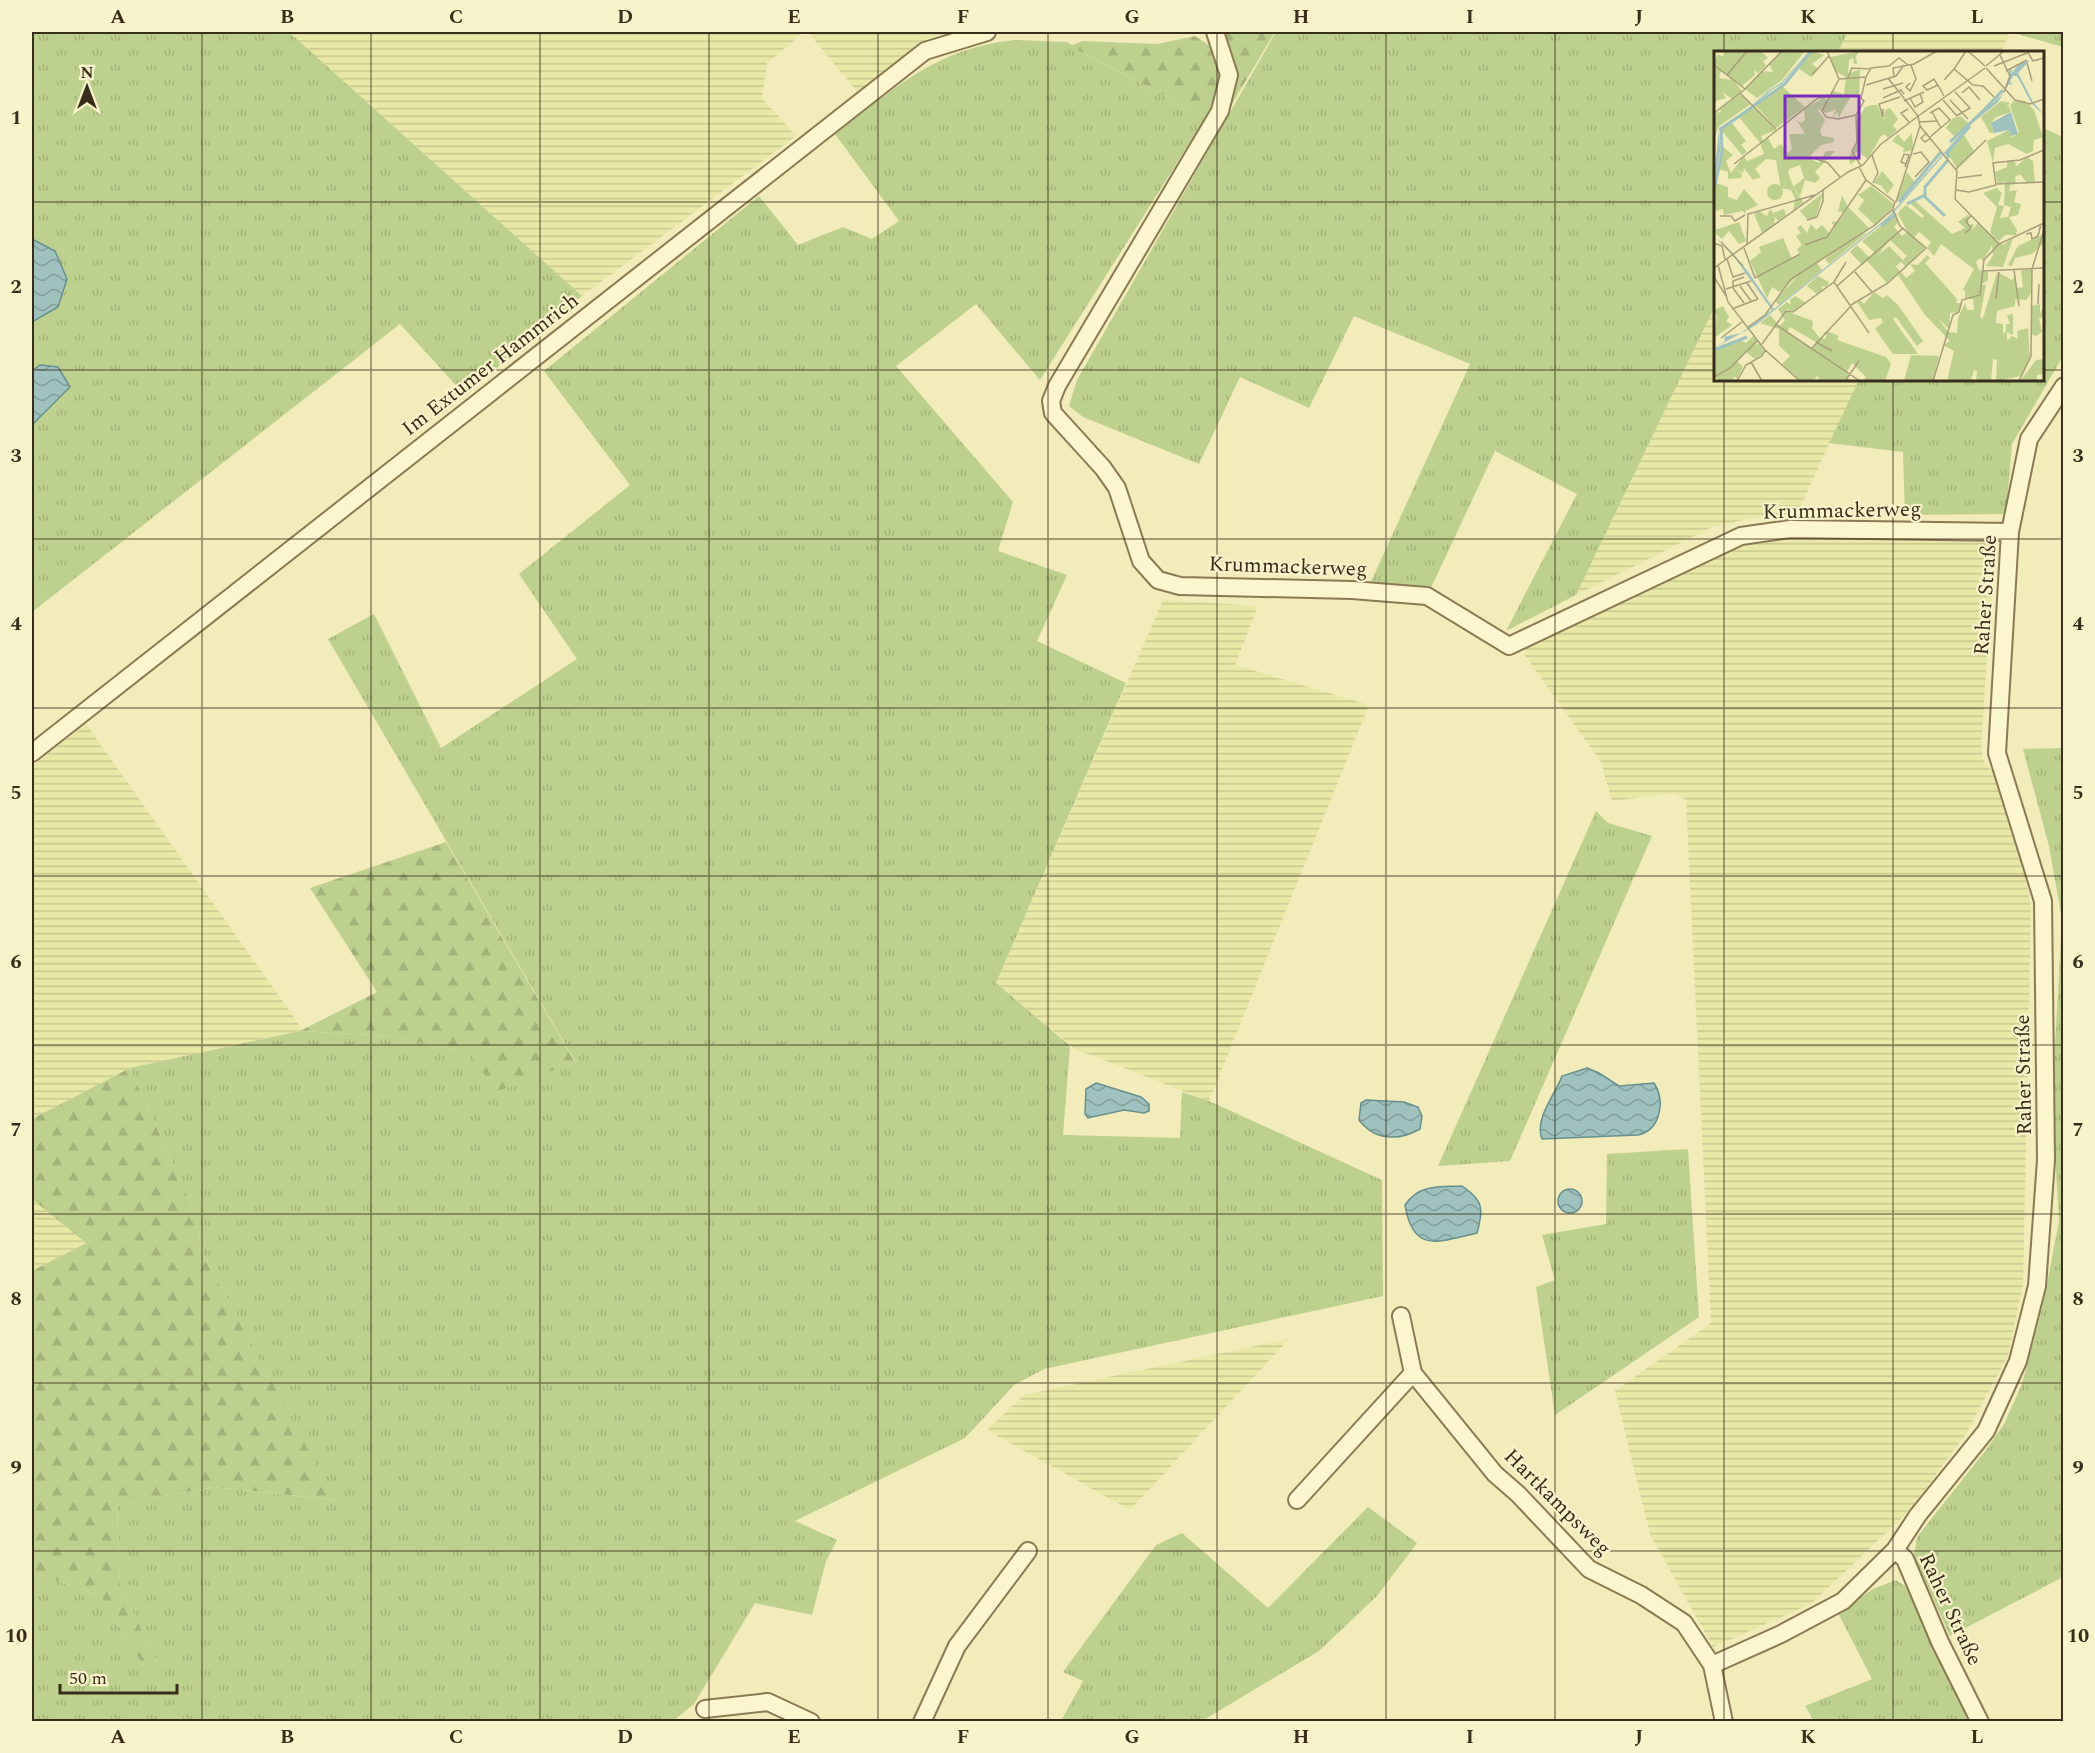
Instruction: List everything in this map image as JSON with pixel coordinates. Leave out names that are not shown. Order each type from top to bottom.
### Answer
[{"type":"street","name":"Im Extumer Hammrich","points":[[32,753],[925,51],[987,32]]},
{"type":"street","name":"Krummackerweg","points":[[1215,32],[1228,75],[1220,111],[1057,386],[1051,401],[1053,413],[1103,468],[1117,488],[1141,561],[1158,580],[1180,586],[1360,590],[1427,596],[1509,646],[1741,536],[1790,529],[2010,531]]},
{"type":"street","name":"Raher Straße","points":[[1980,1722],[1940,1642],[1905,1559],[1895,1550],[1918,1515],[1986,1431],[2018,1361],[2037,1286],[2046,1160],[2043,901],[1997,753],[2010,531],[2029,439],[2064,386]]},
{"type":"street","name":"Hartkampsweg","points":[[1401,1316],[1413,1373],[1495,1474],[1518,1494],[1589,1569],[1641,1595],[1684,1623],[1712,1665]]},
{"type":"street","points":[[1297,1500],[1413,1373]]},
{"type":"street","points":[[1725,1722],[1712,1665],[1782,1634],[1843,1600],[1895,1550]]},
{"type":"street","points":[[922,1722],[957,1646],[1029,1551]]},
{"type":"street","points":[[705,1709],[768,1702],[811,1722]]},
{"type":"green space","points":[[32,32],[289,32],[582,296],[465,395],[400,324],[32,612],[32,425],[70,387],[40,365],[32,371],[32,322],[58,307],[55,251],[32,239]]},
{"type":"green space","points":[[289,32],[804,32],[767,63],[762,98],[796,136],[582,296]]},
{"type":"green space","points":[[808,32],[957,32],[922,42],[858,93]]},
{"type":"green space","points":[[1224,32],[1275,32],[1229,109],[1234,73]]},
{"type":"green space","points":[[1276,32],[1848,32],[1838,51],[1714,51],[1714,308],[1576,595],[1506,631],[1577,494],[1495,451],[1430,590],[1370,584],[1470,364],[1354,316],[1309,408],[1240,377],[1199,464],[1083,417],[1069,406],[1077,380]]},
{"type":"green space","points":[[1848,32],[2010,32],[2001,51],[1838,51]]},
{"type":"green space","points":[[2010,32],[2063,32],[2063,47]]},
{"type":"green space","points":[[1195,36],[1213,49],[1218,59],[1218,85],[1206,117],[1070,46],[1082,41],[1157,44]]},
{"type":"green space","points":[[1015,40],[1067,42],[1087,55],[1206,117],[1040,380],[976,304],[896,366],[1013,502],[998,551],[1067,575],[1037,641],[1126,683],[996,983],[1070,1046],[1063,1135],[1180,1138],[1182,1092],[1209,1101],[1382,1180],[1383,1296],[1044,1369],[1014,1385],[965,1438],[795,1521],[837,1540],[826,1561],[812,1615],[755,1603],[694,1704],[673,1721],[32,1722],[32,1572],[101,1596],[144,1667],[157,1661],[120,1587],[117,1505],[214,1487],[334,1500],[202,1252],[195,1213],[130,1068],[300,1031],[388,1036],[471,1053],[575,1061],[328,639],[374,614],[441,748],[577,659],[519,574],[630,485],[544,371],[759,196],[798,245],[843,227],[872,239],[899,221],[835,134],[897,86],[939,61],[987,44]]},
{"type":"green space","points":[[2044,128],[2063,137],[2063,356],[2012,444],[2006,514],[1905,515],[1903,452],[1829,443],[1859,381],[2044,381]]},
{"type":"green space","points":[[1714,308],[1714,381],[1859,381],[1796,516],[1761,516],[1712,527],[1576,595]]},
{"type":"green space","points":[[1745,542],[1995,542],[1981,747],[1983,760],[1992,771],[2024,872],[2031,907],[2023,1285],[2008,1355],[1967,1432],[1911,1509],[1811,1604],[1713,1647],[1650,1534],[1615,1391],[1711,1323],[1686,800],[1675,793],[1612,801],[1601,762],[1524,654],[1527,644]]},
{"type":"green space","points":[[1163,600],[1258,606],[1235,665],[1369,705],[1209,1101],[1075,1049],[996,983]]},
{"type":"green space","points":[[86,724],[303,1030],[130,1068],[32,1119],[32,766]]},
{"type":"green space","points":[[2063,748],[2063,1577],[1950,1636],[1914,1556],[1917,1537],[2004,1424],[2022,1384],[2043,1305],[2059,1221],[2052,1101],[2062,919],[2049,846],[2023,749]]},
{"type":"green space","points":[[1596,811],[1608,823],[1652,836],[1510,1161],[1438,1166]]},
{"type":"green space","points":[[446,842],[575,1062],[495,1092],[471,1053],[388,1036],[300,1031],[377,992],[310,888]]},
{"type":"green space","points":[[130,1068],[195,1213],[202,1252],[335,1500],[214,1487],[117,1505],[120,1587],[157,1661],[144,1667],[101,1596],[32,1572],[32,1271],[86,1243],[32,1199],[32,1119]]},
{"type":"green space","points":[[1688,1149],[1699,1317],[1555,1415],[1536,1287],[1555,1280],[1542,1235],[1606,1224],[1607,1154]]},
{"type":"green space","points":[[32,1199],[86,1243],[32,1271]]},
{"type":"green space","points":[[1289,1339],[1130,1510],[987,1430],[1024,1395]]},
{"type":"green space","points":[[1368,1507],[1417,1543],[1377,1596],[1319,1651],[1202,1721],[1061,1721],[1083,1681],[1063,1672],[1156,1545],[1182,1533],[1268,1608]]},
{"type":"green space","points":[[1896,1580],[1905,1586],[1971,1721],[1814,1721],[1805,1706],[1872,1679],[1838,1613],[1873,1589]]},
{"type":"water","points":[[32,239],[55,251],[67,279],[58,307],[32,322]]},
{"type":"water","points":[[40,365],[58,367],[70,387],[32,425],[32,371]]},
{"type":"water","points":[[1587,1068],[1619,1086],[1654,1083],[1658,1090],[1660,1106],[1656,1121],[1651,1127],[1638,1135],[1542,1139],[1540,1131],[1543,1115],[1562,1076]]},
{"type":"water","points":[[1096,1083],[1141,1097],[1149,1104],[1149,1111],[1144,1113],[1124,1110],[1088,1118],[1085,1114],[1086,1089]]},
{"type":"water","points":[[1366,1100],[1404,1102],[1418,1107],[1422,1116],[1420,1129],[1396,1137],[1372,1132],[1359,1120],[1361,1103]]},
{"type":"water","points":[[1462,1186],[1478,1200],[1480,1205],[1481,1217],[1477,1233],[1439,1241],[1421,1238],[1409,1221],[1405,1205],[1423,1190]]},
{"type":"water","points":[[1570,1189],[1578,1193],[1582,1201],[1578,1209],[1570,1213],[1562,1209],[1558,1201],[1562,1193]]}]
